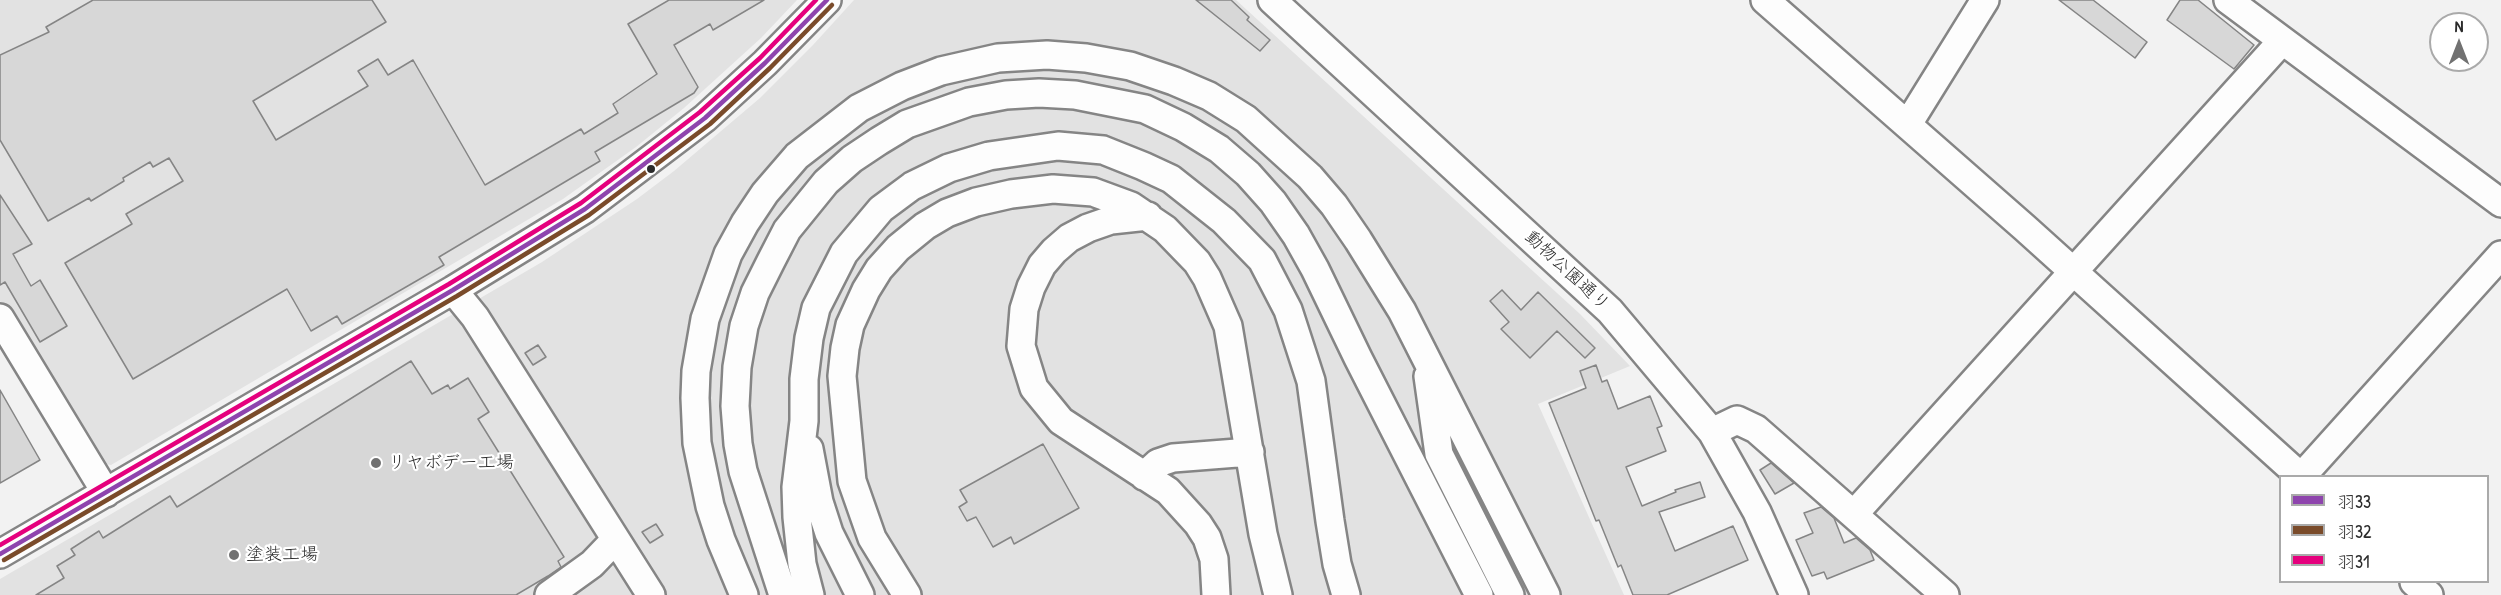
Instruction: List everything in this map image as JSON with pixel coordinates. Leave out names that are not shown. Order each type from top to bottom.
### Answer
[{"type":"street","points":[[0,554],[453,290],[585,209],[670,147],[765,63],[827,0]]},
{"type":"street","name":"動物公園通り","points":[[1272,0],[1610,311],[1712,432],[1756,512],[1794,595]]},
{"type":"street","points":[[1765,0],[1908,124],[2299,475]]},
{"type":"street","points":[[1908,124],[1985,0]]},
{"type":"street","points":[[2228,0],[2501,203]]},
{"type":"street","points":[[1854,514],[2282,41]]},
{"type":"street","points":[[744,595],[721,540],[710,506],[697,443],[695,398],[696,371],[705,320],[728,254],[745,223],[765,193],[797,156],[859,108],[902,86],[941,71],[998,58],[1047,55],[1086,58],[1130,66],[1209,96],[1246,119],[1276,145],[1334,205],[1380,273],[1425,354],[1546,595]]},
{"type":"street","points":[[783,595],[743,471],[735,406],[737,367],[744,326],[755,293],[771,261],[787,230],[811,199],[852,159],[879,141],[907,124],[969,102],[1006,95],[1039,93],[1075,95],[1145,109],[1183,126],[1219,149],[1248,174],[1273,202],[1296,235],[1315,269],[1479,595]]},
{"type":"street","points":[[810,595],[802,564],[796,488],[804,421],[804,380],[809,338],[816,308],[844,253],[881,209],[912,186],[949,168],[989,156],[1058,146],[1103,150],[1171,180],[1198,199],[1242,237],[1262,260],[1277,285],[1302,348],[1311,381],[1337,564],[1346,595]]},
{"type":"street","points":[[907,595],[881,554],[865,522],[852,481],[843,396],[844,348],[850,325],[866,290],[879,269],[912,236],[947,213],[976,202],[1033,190],[1075,189],[1112,198],[1148,216],[1165,229],[1197,262],[1222,310],[1235,358],[1263,534],[1278,595]]},
{"type":"street","points":[[1148,216],[1111,220],[1088,228],[1069,238],[1053,251],[1030,287],[1024,309],[1022,346],[1034,388],[1053,413],[1080,436],[1168,491],[1183,505],[1208,538],[1214,559],[1216,595]]},
{"type":"street","points":[[2303,475],[2501,255]]},
{"type":"street","points":[[453,290],[475,317],[651,595]]},
{"type":"street","points":[[0,318],[106,493]]},
{"type":"street","points":[[1425,354],[1439,454],[1510,595]]},
{"type":"street","points":[[1712,432],[1737,420],[1756,429],[1945,595]]},
{"type":"street","points":[[804,421],[819,502],[829,533],[860,595]]},
{"type":"street","points":[[1144,476],[1166,459],[1250,452]]},
{"type":"street","points":[[549,595],[592,564],[615,540]]},
{"type":"street","points":[[2415,583],[2429,595]]},
{"type":"shaded area","points":[[0,0],[797,0],[761,38],[684,108],[636,147],[563,199],[111,465],[100,463],[0,301]]},
{"type":"shaded area","points":[[854,0],[1236,0],[1580,314],[1630,366],[1538,404],[1624,595],[0,595],[0,579],[542,262],[637,199],[674,171],[760,98]]},
{"type":"building","points":[[93,0],[372,0],[386,22],[253,101],[276,140],[368,86],[358,71],[378,59],[388,75],[413,60],[485,185],[581,129],[584,134],[618,113],[613,104],[657,74],[628,24],[669,0],[764,0],[713,30],[710,24],[674,45],[698,87],[694,93],[595,152],[600,161],[439,257],[444,265],[342,324],[337,316],[311,331],[287,289],[133,379],[65,263],[132,224],[126,214],[183,181],[169,158],[153,167],[150,162],[91,201],[89,198],[48,221],[0,140],[0,55],[49,32],[46,27]]},
{"type":"building","points":[[1196,0],[1231,0],[1249,17],[1247,20],[1270,40],[1260,51]]},
{"type":"building","points":[[2059,0],[2093,0],[2147,42],[2135,58]]},
{"type":"building","points":[[2180,0],[2198,0],[2254,45],[2234,69],[2167,20]]},
{"type":"building","points":[[0,195],[32,244],[13,254],[31,286],[40,280],[67,326],[40,342],[5,282],[0,285]]},
{"type":"building","points":[[1502,290],[1521,310],[1538,292],[1595,348],[1585,358],[1557,331],[1530,358],[1501,329],[1509,322],[1490,301]]},
{"type":"building","points":[[538,345],[546,357],[533,365],[525,353]]},
{"type":"building","name":"リヤボデー工場","points":[[411,361],[432,394],[448,385],[450,389],[468,378],[489,412],[478,419],[564,557],[558,561],[561,567],[548,576],[516,595],[36,595],[64,578],[57,566],[75,555],[71,549],[99,531],[103,538],[170,496],[177,507]]},
{"type":"building","points":[[1596,365],[1602,382],[1607,380],[1618,409],[1650,396],[1662,426],[1657,428],[1666,451],[1626,467],[1642,506],[1676,492],[1675,490],[1700,482],[1705,497],[1659,512],[1675,551],[1733,526],[1748,560],[1667,595],[1633,595],[1621,565],[1618,567],[1599,520],[1596,521],[1549,403],[1586,388],[1580,371]]},
{"type":"building","points":[[0,390],[40,460],[0,483]]},
{"type":"building","points":[[1043,444],[1079,508],[1014,544],[1011,537],[993,547],[976,517],[967,521],[959,507],[967,502],[960,490]]},
{"type":"building","points":[[1771,463],[1794,483],[1775,494],[1760,470]]},
{"type":"building","points":[[1821,507],[1834,518],[1844,543],[1856,538],[1870,550],[1874,560],[1827,579],[1824,572],[1812,576],[1796,540],[1813,533],[1804,513]]},
{"type":"building","points":[[656,524],[663,535],[650,543],[642,532]]},
{"type":"transit line","name":"羽31","points":[[0,545],[449,284],[581,203],[700,112],[760,58],[816,0]]},
{"type":"transit line","name":"羽33","points":[[0,554],[453,290],[585,209],[705,118],[765,63],[827,0]]},
{"type":"transit line","name":"羽32","points":[[4,560],[457,296],[589,215],[710,124],[770,68],[832,5]]},
{"type":"place","name":"リヤボデー工場","points":[[376,463]]},
{"type":"place","name":"塗装工場","points":[[234,555]]}]
